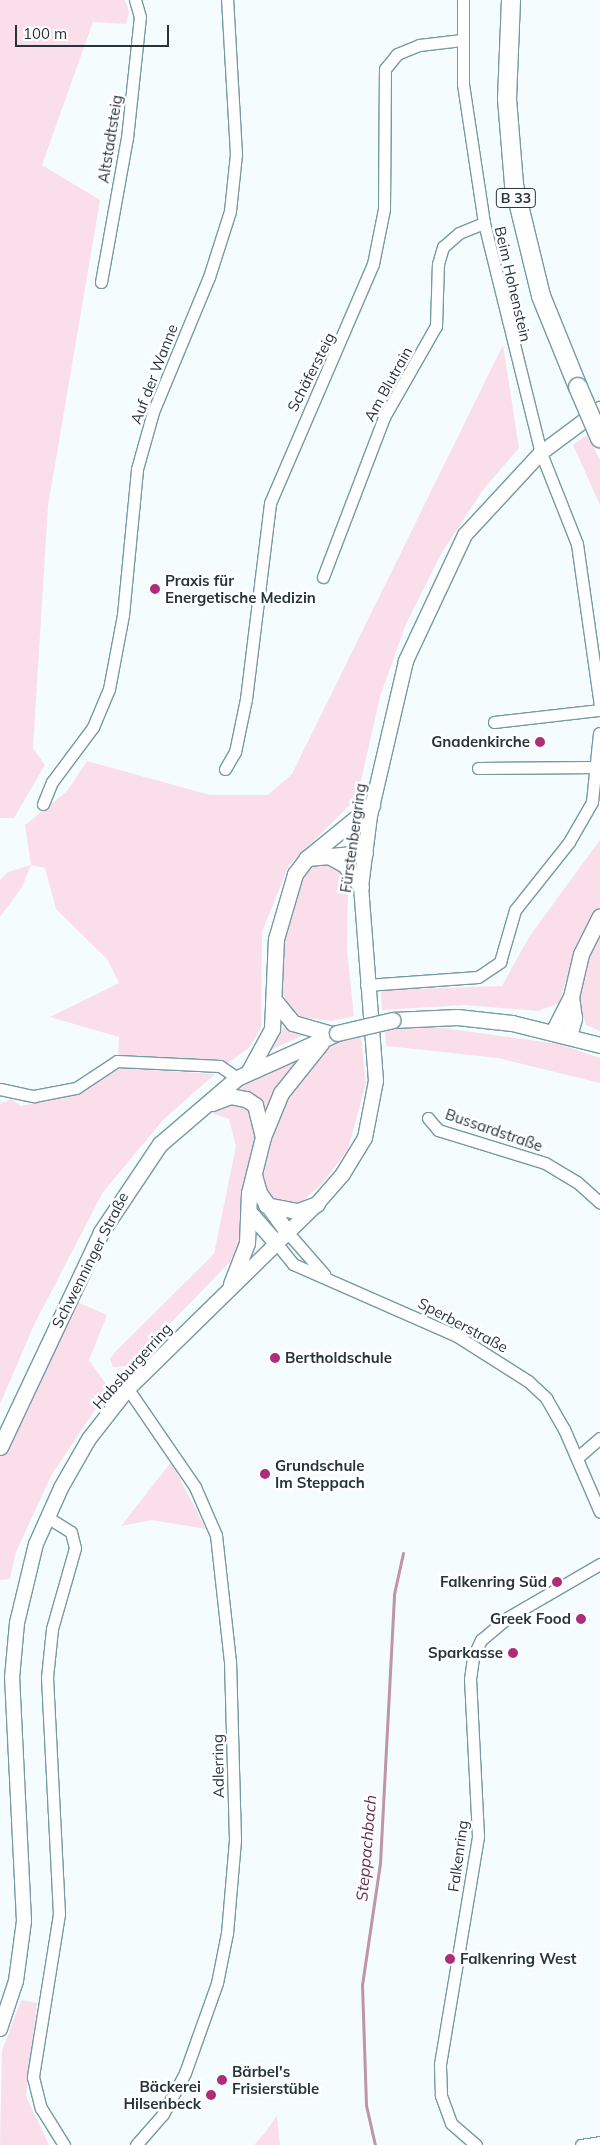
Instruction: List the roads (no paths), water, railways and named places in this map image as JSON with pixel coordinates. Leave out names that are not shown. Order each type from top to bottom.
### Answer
[{"type":"main road","name":"B 33","points":[[511,0],[507,99],[516,194],[541,296],[600,438]]},
{"type":"main road","points":[[243,1075],[272,1029],[276,1002],[276,939],[285,898],[307,858],[326,849],[372,805]]},
{"type":"main road","points":[[326,849],[365,848]]},
{"type":"main road","points":[[326,849],[345,864],[361,887]]},
{"type":"main road","points":[[553,1032],[571,997],[582,954],[599,919]]},
{"type":"main road","points":[[569,1036],[574,1018],[571,997]]},
{"type":"main road","points":[[231,1284],[247,1242],[254,1175],[263,1136],[294,1074],[334,1033],[293,1022],[276,1002]]},
{"type":"main road","name":"Schwenninger Straße","points":[[0,1447],[71,1291],[122,1196],[160,1144],[195,1110],[243,1075],[334,1033],[393,1020],[458,1017],[553,1032],[600,1045]]},
{"type":"main road","points":[[195,1110],[230,1096],[246,1099],[255,1105],[263,1136]]},
{"type":"main road","points":[[254,1175],[266,1205],[283,1238]]},
{"type":"main road","points":[[266,1205],[298,1210],[317,1204]]},
{"type":"main road","points":[[250,1213],[283,1238]]},
{"type":"street","name":"Altstadtsteig","points":[[101,282],[127,138],[140,17],[135,0]]},
{"type":"street","name":"Auf der Wanne","points":[[43,804],[52,782],[93,727],[109,689],[123,615],[137,469],[153,412],[209,277],[230,211],[236,154],[227,0]]},
{"type":"street","name":"Beim Hohenstein","points":[[463,0],[463,84],[484,223],[541,453],[578,544],[600,706]]},
{"type":"street","name":"Schäfersteig","points":[[225,769],[235,752],[246,699],[270,503],[373,264],[384,209],[385,69],[397,54],[419,45],[462,40]]},
{"type":"street","name":"Am Blutrain","points":[[323,577],[384,416],[436,326],[438,264],[443,248],[459,233],[484,223]]},
{"type":"street","name":"Fürstenbergring","points":[[366,985],[361,887],[365,848],[372,805],[406,661],[436,593],[466,535],[541,453],[600,409]]},
{"type":"street","points":[[494,722],[594,711]]},
{"type":"street","points":[[366,985],[478,976],[500,962],[515,910],[582,824],[592,802],[599,734]]},
{"type":"street","points":[[478,768],[597,766]]},
{"type":"street","name":"Habsburgerring","points":[[0,2029],[16,1981],[24,1921],[12,1726],[16,1632],[47,1517],[89,1439],[128,1389],[231,1284],[283,1238],[317,1204],[356,1153],[375,1105],[366,985]]},
{"type":"street","points":[[0,1089],[34,1096],[76,1088],[118,1061],[220,1066],[243,1075]]},
{"type":"street","name":"Bussardstraße","points":[[428,1118],[438,1130],[545,1164],[578,1182],[600,1204]]},
{"type":"street","name":"Sperberstraße","points":[[283,1238],[324,1274],[458,1336],[502,1362],[546,1398],[578,1457],[600,1512]]},
{"type":"street","name":"Adlerring","points":[[128,1389],[195,1487],[216,1535],[230,1661],[235,1840],[227,1934],[217,1983],[185,2073],[163,2114],[136,2145]]},
{"type":"street","points":[[578,1457],[600,1438]]},
{"type":"street","points":[[47,1517],[71,1532],[75,1548],[52,1629],[48,1677],[59,1914],[33,2077],[41,2108],[64,2145]]},
{"type":"street","name":"Falkenring","points":[[476,2145],[451,2123],[441,2095],[440,2064],[478,1841],[470,1679],[474,1657],[481,1640],[507,1618],[600,1564]]},
{"type":"street","points":[[581,2145],[600,2142]]},
{"type":"waterway","name":"Steppachbach","points":[[375,2145],[366,2105],[362,1985],[380,1863],[394,1594],[403,1553]]},
{"type":"place","name":"Praxis für Energetische Medizin","points":[[155,589]]},
{"type":"place","name":"Gnadenkirche","points":[[540,742]]},
{"type":"place","name":"Bertholdschule","points":[[275,1358]]},
{"type":"place","name":"Grundschule Im Steppach","points":[[265,1474]]},
{"type":"place","name":"Falkenring Süd","points":[[557,1582]]},
{"type":"place","name":"Greek Food","points":[[581,1619]]},
{"type":"place","name":"Sparkasse","points":[[513,1653]]},
{"type":"place","name":"Falkenring West","points":[[450,1959]]},
{"type":"place","name":"Bärbel's Frisierstüble","points":[[222,2080]]},
{"type":"place","name":"Bäckerei Hilsenbeck","points":[[211,2095]]}]
